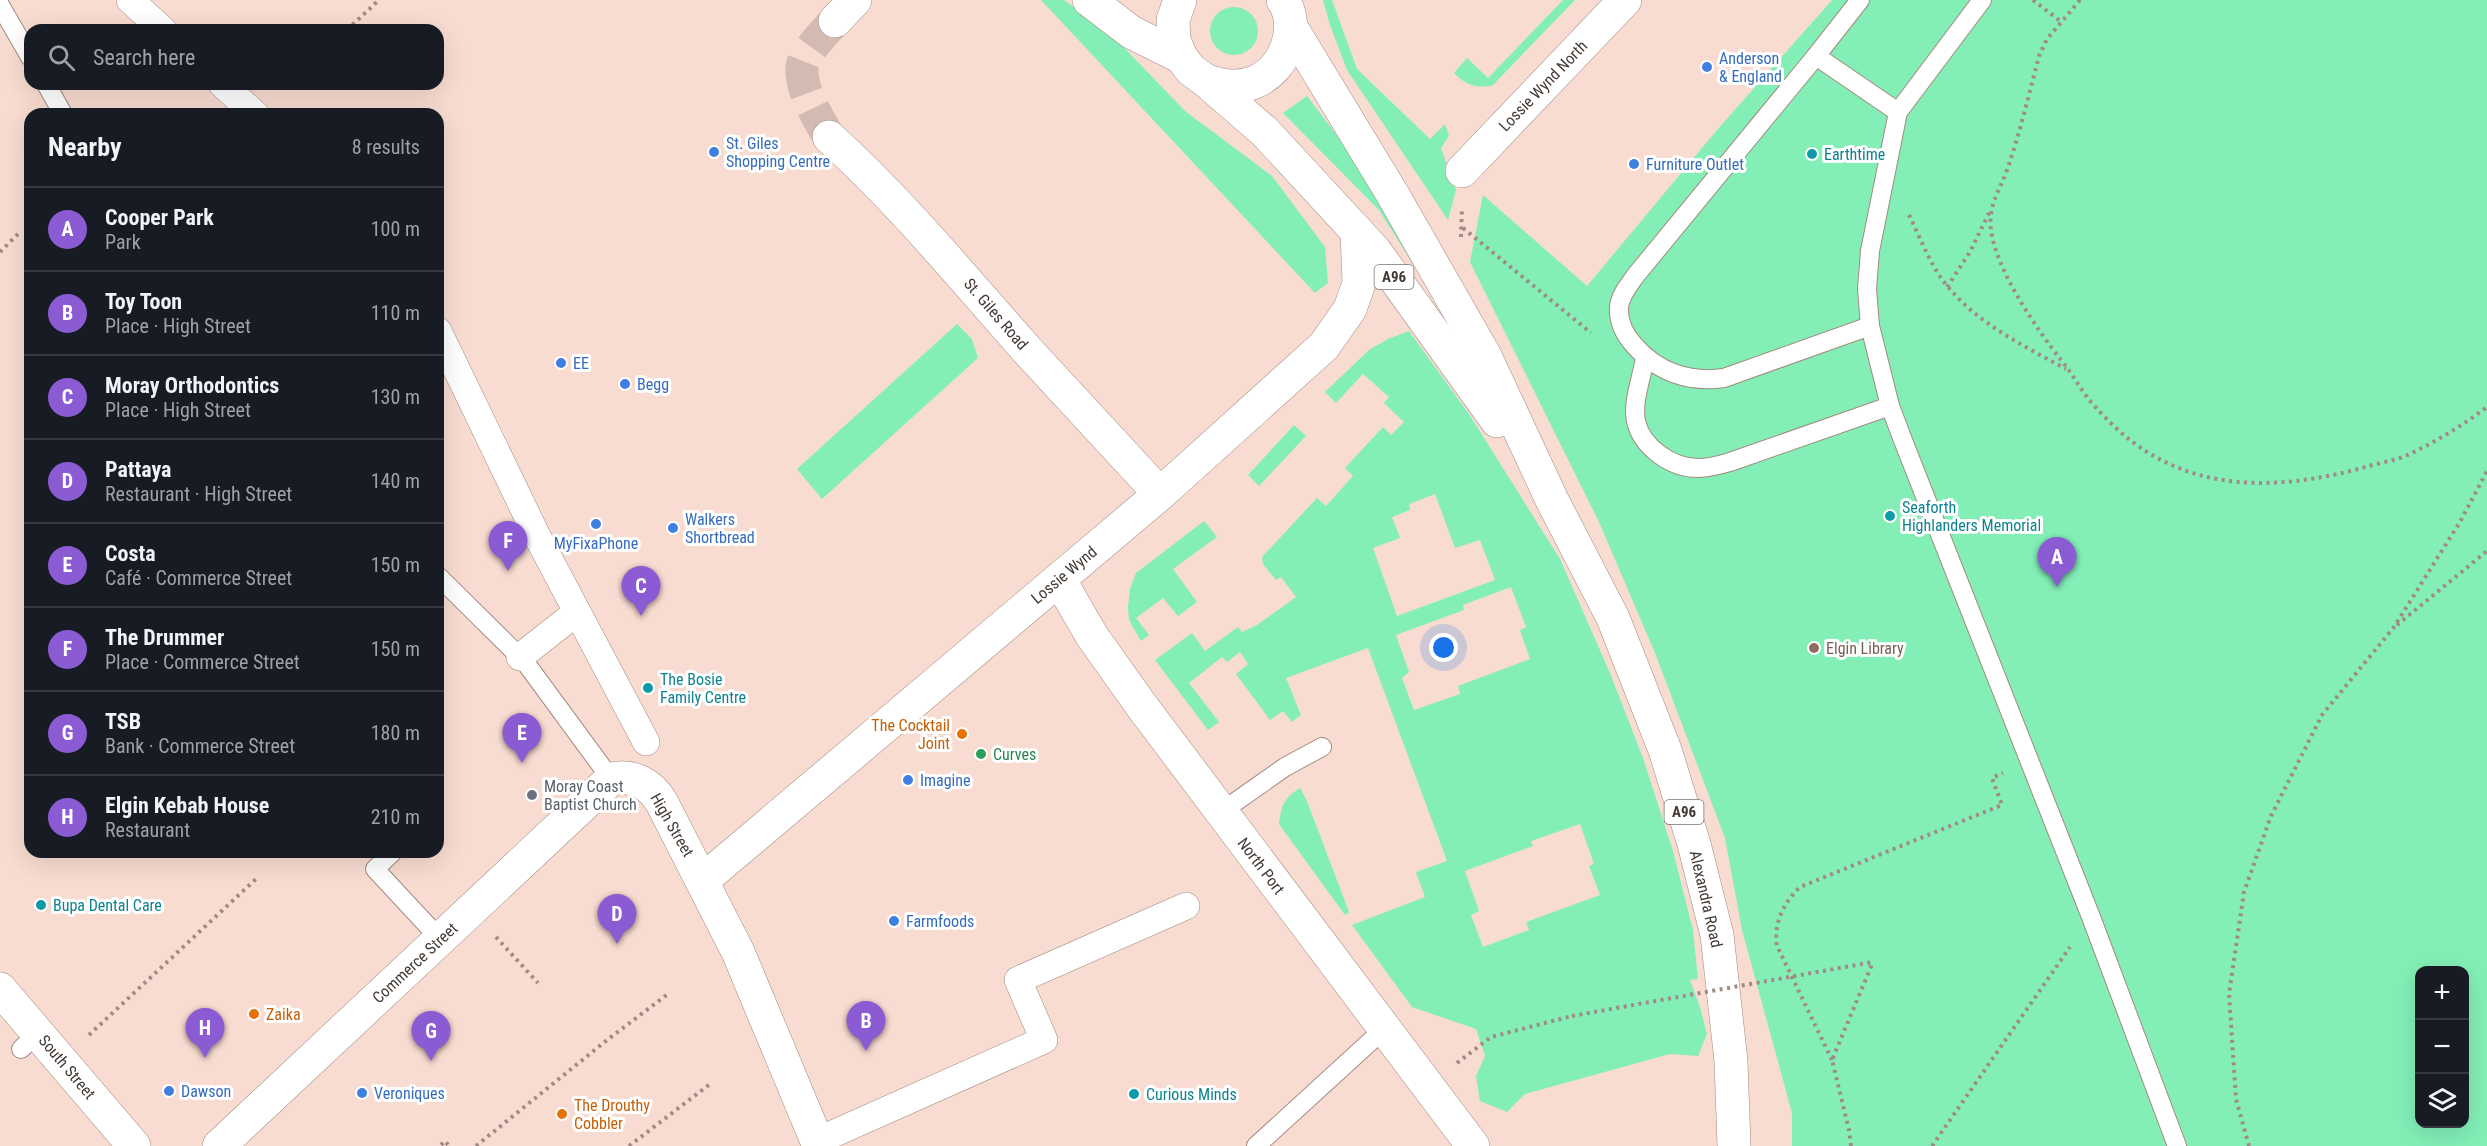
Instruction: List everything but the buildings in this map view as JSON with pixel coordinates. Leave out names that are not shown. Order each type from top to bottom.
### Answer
[{"type":"main road","name":"A96","points":[[1089,0],[1131,32],[1181,57],[1191,70],[1265,132],[1357,231],[1375,251],[1464,372],[1551,500]]},
{"type":"main road","points":[[1180,0],[1173,20],[1174,40],[1181,57]]},
{"type":"main road","name":"Lossie Wynd North","points":[[1462,171],[1625,0]]},
{"type":"main road","name":"A96","points":[[1205,80],[1221,86],[1238,86],[1255,82],[1270,73],[1281,60],[1288,44],[1287,14]]},
{"type":"main road","name":"A96","points":[[1287,14],[1485,356],[1551,500]]},
{"type":"main road","name":"St. Giles Road","points":[[829,137],[873,177],[1026,349],[1160,494]]},
{"type":"main road","name":"Lossie Wynd","points":[[703,880],[1160,494],[1324,346],[1350,309],[1359,284],[1357,231]]},
{"type":"main road","name":"Alexandra Road","points":[[1551,500],[1612,618],[1665,750],[1694,844],[1717,935],[1731,1061],[1734,1146]]},
{"type":"main road","name":"North Port","points":[[1059,579],[1092,636],[1221,812],[1473,1146]]},
{"type":"main road","name":"High Street","points":[[611,779],[633,778],[648,785],[657,794],[703,880],[740,958],[818,1144]]},
{"type":"main road","name":"Commerce Street","points":[[219,1146],[611,779]]},
{"type":"main road","name":"South Street","points":[[0,989],[29,1041],[62,1060],[134,1146]]},
{"type":"street","points":[[130,0],[156,24]]},
{"type":"street","points":[[229,90],[248,108]]},
{"type":"street","points":[[444,344],[577,612],[646,742]]},
{"type":"street","points":[[520,657],[577,612]]},
{"type":"street","points":[[818,1144],[1044,1040],[1018,980],[1186,906]]},
{"type":"lane","points":[[1860,0],[1628,286],[1619,306],[1621,326],[1645,358],[1666,371],[1710,380],[1724,378],[1870,326]]},
{"type":"lane","points":[[1983,0],[1898,112],[1870,251],[1867,289],[1870,326],[1890,406],[2091,917],[2177,1146]]},
{"type":"lane","points":[[0,5],[24,47]]},
{"type":"lane","points":[[1816,56],[1898,112]]},
{"type":"lane","points":[[49,90],[60,108]]},
{"type":"lane","points":[[1645,358],[1635,410],[1636,422],[1651,448],[1664,459],[1686,466],[1707,468],[1730,462],[1890,406]]},
{"type":"lane","points":[[444,582],[520,657],[611,779]]},
{"type":"lane","points":[[1221,812],[1286,767],[1322,747]]},
{"type":"lane","points":[[387,858],[375,869],[440,939]]},
{"type":"lane","points":[[1256,1146],[1384,1029]]},
{"type":"path","points":[[353,24],[379,0]]},
{"type":"path","points":[[2033,0],[2060,21]]},
{"type":"path","points":[[1947,287],[1970,252],[2007,170],[2039,56],[2047,39],[2060,21],[2080,0]]},
{"type":"path","points":[[1887,163],[1903,204],[1947,287],[1970,310],[1995,329],[2070,370]]},
{"type":"path","points":[[1990,210],[1991,231],[1997,257],[2039,332],[2070,370],[2088,398],[2126,436],[2161,459],[2197,473],[2236,483],[2272,484],[2336,475],[2408,455],[2460,427],[2487,407]]},
{"type":"path","points":[[1462,228],[1588,332],[1602,336],[1627,337]]},
{"type":"path","points":[[0,252],[18,234]]},
{"type":"path","points":[[2249,1146],[2235,1099],[2229,994],[2244,892],[2271,816],[2322,715],[2394,627],[2460,522],[2487,471]]},
{"type":"path","points":[[2394,627],[2487,551]]},
{"type":"path","points":[[1851,1146],[1832,1060],[1777,946],[1775,932],[1790,897],[1800,887],[2002,805],[1992,778],[2030,763]]},
{"type":"path","points":[[62,1060],[257,878]]},
{"type":"path","points":[[471,910],[538,983]]},
{"type":"path","points":[[1932,1146],[2091,917]]},
{"type":"path","points":[[1428,1085],[1491,1037],[1572,1016],[1873,962],[1832,1060]]},
{"type":"path","points":[[476,1146],[668,994]]},
{"type":"path","points":[[628,1146],[710,1084]]},
{"type":"path","points":[[441,1145],[445,1141],[449,1146]]},
{"type":"green space","points":[[1041,0],[1064,0],[1109,32],[1185,111],[1272,176],[1325,247],[1328,283],[1315,293]]},
{"type":"green space","points":[[1323,0],[1332,0],[1357,69],[1430,139],[1445,124],[1449,136],[1441,148],[1456,190],[1448,220],[1347,70]]},
{"type":"green space","points":[[1563,0],[1575,0],[1493,85],[1472,85],[1454,73],[1467,58],[1488,78]]},
{"type":"green space","points":[[1832,0],[2487,0],[2487,1146],[1792,1146],[1792,1113],[1742,930],[1725,838],[1655,653],[1599,522],[1470,262],[1483,195],[1587,286],[1717,130]]},
{"type":"green space","points":[[1229,7],[1239,7],[1251,14],[1258,26],[1258,36],[1251,48],[1239,55],[1229,55],[1214,44],[1210,36],[1210,26],[1221,11]]},
{"type":"green space","points":[[1307,96],[1361,167],[1420,270],[1416,269],[1379,210],[1283,113]]},
{"type":"green space","points":[[957,324],[972,339],[978,358],[822,499],[797,469]]},
{"type":"green space","points":[[1409,331],[1469,414],[1560,559],[1610,673],[1643,758],[1673,851],[1693,930],[1698,979],[1690,980],[1707,1034],[1698,1056],[1670,1054],[1525,1094],[1507,1112],[1480,1101],[1476,1076],[1485,1056],[1476,1029],[1412,1007],[1352,925],[1425,897],[1416,872],[1447,861],[1368,648],[1286,678],[1301,715],[1292,722],[1283,711],[1270,720],[1236,674],[1248,664],[1240,652],[1227,662],[1222,657],[1189,683],[1219,722],[1208,730],[1155,660],[1192,633],[1205,651],[1238,627],[1242,632],[1257,625],[1296,597],[1281,577],[1276,580],[1263,564],[1262,557],[1317,498],[1326,506],[1353,476],[1345,468],[1383,427],[1391,435],[1404,422],[1384,403],[1389,397],[1363,374],[1336,403],[1325,392],[1369,350]],"holes":[[[1435,494],[1455,548],[1480,540],[1495,580],[1397,616],[1373,548],[1400,538],[1392,517],[1410,510],[1409,504]],[[1511,587],[1526,627],[1520,630],[1530,659],[1458,686],[1460,694],[1414,710],[1402,678],[1409,672],[1396,635],[1464,610],[1463,605]],[[1580,824],[1594,864],[1589,866],[1600,895],[1526,922],[1529,930],[1483,947],[1471,915],[1479,911],[1465,871],[1533,846],[1531,841]]]},
{"type":"green space","points":[[1294,425],[1306,436],[1259,486],[1248,475]]},
{"type":"green space","points":[[1204,521],[1217,537],[1173,569],[1197,602],[1178,616],[1163,598],[1136,618],[1149,635],[1141,641],[1129,620],[1128,607],[1130,589],[1136,573]]},
{"type":"green space","points":[[1300,788],[1349,912],[1345,915],[1279,824],[1284,803]]},
{"type":"tunnel","points":[[829,137],[807,94],[802,67],[811,48],[835,21]]},
{"type":"place","name":"Anderson & England","points":[[1707,67]]},
{"type":"place","name":"St. Giles Shopping Centre","points":[[714,152]]},
{"type":"place","name":"Earthtime","points":[[1812,154]]},
{"type":"place","name":"Furniture Outlet","points":[[1634,164]]},
{"type":"place","name":"EE","points":[[561,363]]},
{"type":"place","name":"Begg","points":[[625,384]]},
{"type":"place","name":"Seaforth Highlanders Memorial","points":[[1890,516]]},
{"type":"place","name":"MyFixaPhone","points":[[596,524]]},
{"type":"place","name":"Walkers Shortbread","points":[[673,528]]},
{"type":"place","name":"The Drummer","points":[[508,571]]},
{"type":"place","name":"Cooper Park","points":[[2057,587]]},
{"type":"place","name":"Moray Orthodontics","points":[[641,616]]},
{"type":"place","name":"Elgin Library","points":[[1814,648]]},
{"type":"place","name":"The Bosie Family Centre","points":[[648,688]]},
{"type":"place","name":"The Cocktail Joint","points":[[962,734]]},
{"type":"place","name":"Curves","points":[[981,754]]},
{"type":"place","name":"Costa","points":[[522,763]]},
{"type":"place","name":"Imagine","points":[[908,780]]},
{"type":"place","name":"Moray Coast Baptist Church","points":[[532,795]]},
{"type":"place","name":"Bupa Dental Care","points":[[41,905]]},
{"type":"place","name":"Farmfoods","points":[[894,921]]},
{"type":"place","name":"Pattaya","points":[[617,944]]},
{"type":"place","name":"Zaika","points":[[254,1014]]},
{"type":"place","name":"Toy Toon","points":[[866,1051]]},
{"type":"place","name":"Elgin Kebab House","points":[[205,1058]]},
{"type":"place","name":"TSB","points":[[431,1061]]},
{"type":"place","name":"Dawson","points":[[169,1091]]},
{"type":"place","name":"Veroniques","points":[[362,1093]]},
{"type":"place","name":"Curious Minds","points":[[1134,1094]]},
{"type":"place","name":"The Drouthy Cobbler","points":[[562,1114]]}]
